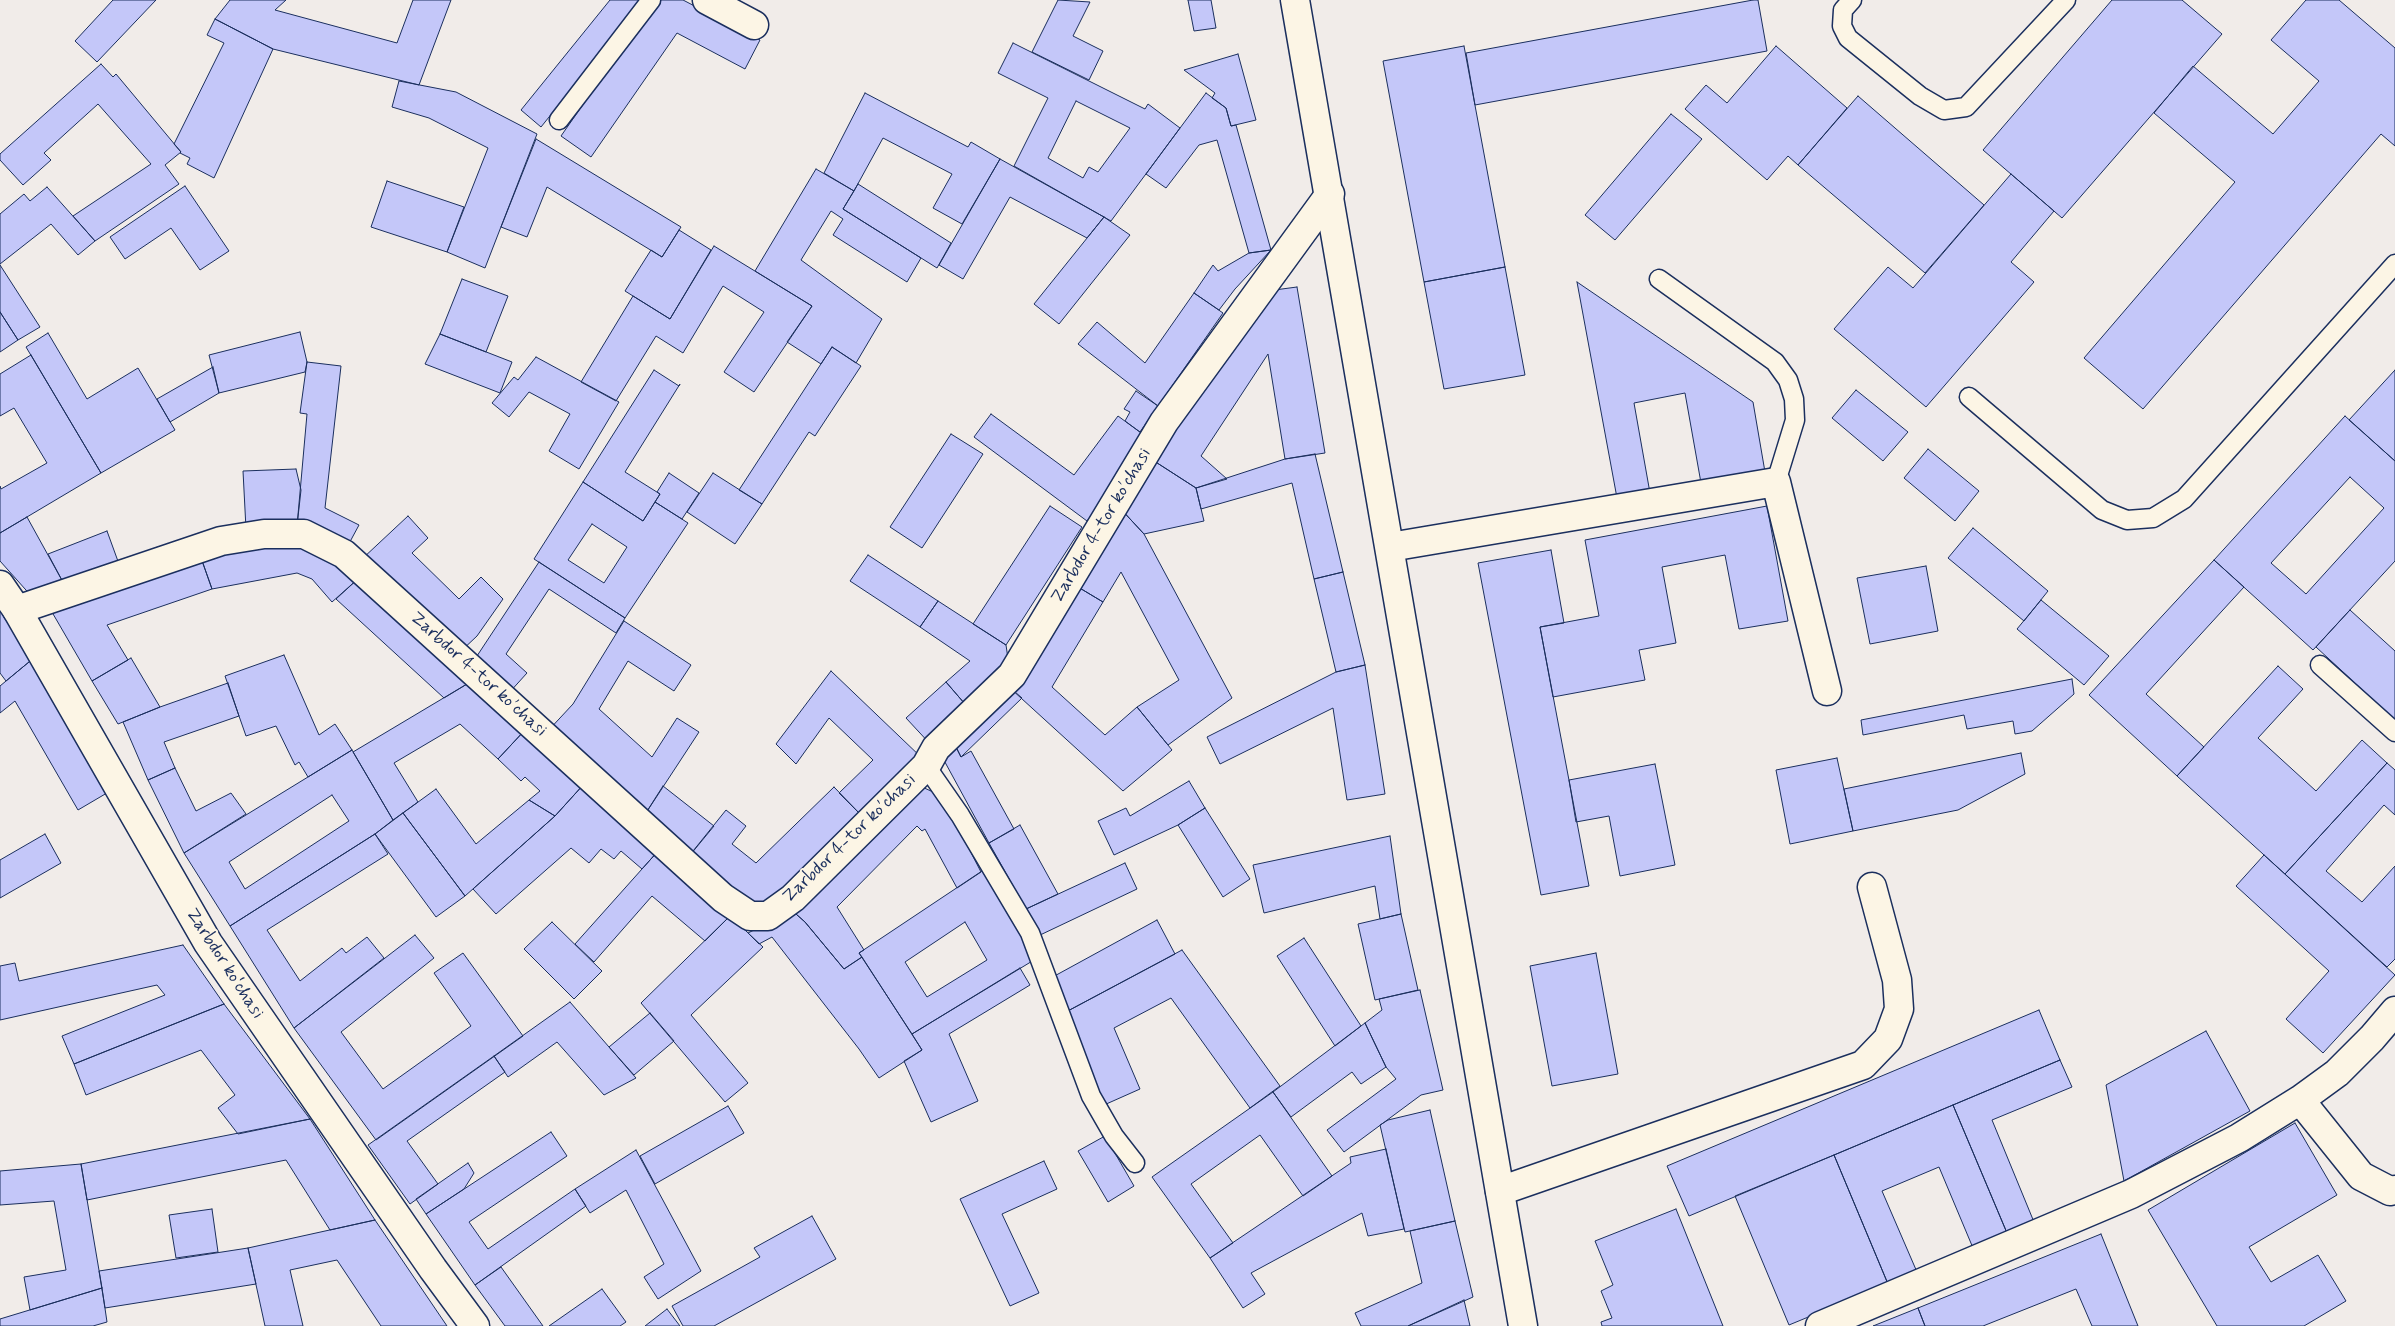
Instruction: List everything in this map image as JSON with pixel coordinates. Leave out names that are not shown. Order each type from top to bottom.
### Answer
[{"type":"street","points":[[707,0],[754,25]]},
{"type":"street","points":[[1296,0],[1523,1326]]},
{"type":"street","name":"Zarbdor 4-tor koʼchasi","points":[[17,610],[221,540],[264,534],[304,534],[344,554],[723,898],[750,916],[768,916],[792,898],[926,766],[936,748],[1012,675],[1164,422],[1330,194]]},
{"type":"street","points":[[1390,547],[1776,482],[1827,691]]},
{"type":"street","name":"Zarbdor koʻchasi","points":[[0,585],[17,610],[208,943],[475,1326]]},
{"type":"street","points":[[1500,1191],[1863,1065],[1888,1039],[1899,1009],[1897,980],[1872,888]]},
{"type":"street","points":[[1820,1326],[2131,1194],[2238,1138],[2300,1100],[2337,1073],[2372,1038],[2395,1011]]},
{"type":"street","points":[[2300,1100],[2361,1176],[2390,1191],[2395,1190]]},
{"type":"lane","points":[[559,120],[651,0]]},
{"type":"lane","points":[[1852,0],[1843,10],[1842,26],[1848,38],[1920,96],[1944,110],[1966,107],[2066,0]]},
{"type":"lane","points":[[1970,396],[2102,510],[2127,520],[2153,518],[2184,499],[2395,264]]},
{"type":"lane","points":[[1659,279],[1775,362],[1788,380],[1794,399],[1795,420],[1776,482]]},
{"type":"lane","points":[[2320,665],[2395,732]]},
{"type":"lane","points":[[926,766],[960,814],[1030,934],[1091,1096],[1114,1136],[1135,1163]]},
{"type":"building","points":[[113,0],[156,0],[97,62],[75,41]]},
{"type":"building","points":[[230,0],[286,0],[275,10],[397,43],[413,0],[451,0],[419,85],[273,49],[215,19]]},
{"type":"building","points":[[610,0],[643,0],[541,127],[521,110]]},
{"type":"building","points":[[656,0],[683,0],[760,40],[745,69],[677,33],[591,157],[561,136]]},
{"type":"building","points":[[1058,0],[1090,2],[1073,36],[1103,51],[1089,80],[1032,52]]},
{"type":"building","points":[[1188,0],[1211,0],[1216,28],[1194,31]]},
{"type":"building","points":[[1758,0],[1767,51],[1475,105],[1466,53]]},
{"type":"building","points":[[2112,0],[2182,0],[2222,34],[2062,218],[1983,150]]},
{"type":"building","points":[[2306,0],[2339,0],[2395,48],[2395,146],[2381,134],[2143,409],[2084,358],[2235,182],[2154,113],[2193,66],[2273,134],[2319,81],[2271,40]]},
{"type":"building","points":[[215,19],[273,49],[214,178],[187,164],[190,158],[180,153],[174,144],[224,43],[207,35]]},
{"type":"building","points":[[1013,43],[1145,109],[1148,104],[1180,128],[1111,221],[1014,166],[1048,98],[998,73]],"holes":[[[1076,101],[1130,128],[1098,172],[1089,167],[1083,178],[1048,158]]]},
{"type":"building","points":[[1464,46],[1505,267],[1424,282],[1383,61]]},
{"type":"building","points":[[1776,46],[1847,108],[1798,165],[1788,156],[1767,180],[1685,109],[1706,85],[1727,103]]},
{"type":"building","points":[[1238,54],[1256,120],[1231,126],[1226,108],[1212,98],[1215,93],[1184,70]]},
{"type":"building","points":[[101,64],[113,77],[116,74],[181,152],[165,165],[179,184],[95,241],[73,216],[151,164],[98,104],[44,153],[51,160],[23,185],[0,160],[0,154]]},
{"type":"building","points":[[399,81],[456,92],[537,134],[485,268],[447,252],[488,148],[429,118],[392,107]]},
{"type":"building","points":[[865,93],[968,147],[971,142],[1000,159],[962,224],[933,208],[952,174],[883,138],[854,191],[824,173]]},
{"type":"building","points":[[1206,93],[1226,108],[1231,126],[1236,125],[1271,250],[1249,253],[1217,140],[1199,145],[1166,188],[1146,174]]},
{"type":"building","points":[[1858,96],[1984,205],[1925,273],[1798,165]]},
{"type":"building","points":[[1671,114],[1702,139],[1615,240],[1585,215]]},
{"type":"building","points":[[536,139],[681,227],[662,257],[547,187],[527,237],[501,227]]},
{"type":"building","points":[[1000,159],[1104,217],[1087,238],[1010,197],[963,279],[939,265]]},
{"type":"building","points":[[816,169],[854,191],[843,209],[921,258],[907,282],[833,235],[843,219],[831,211],[801,260],[882,319],[856,363],[832,347],[821,364],[787,342],[812,306],[755,271]]},
{"type":"building","points":[[2011,174],[2054,211],[2011,262],[2034,282],[1926,407],[1834,329],[1888,267],[1913,288]]},
{"type":"building","points":[[387,181],[464,207],[447,252],[371,227]]},
{"type":"building","points":[[858,184],[951,243],[937,268],[843,209]]},
{"type":"building","points":[[185,186],[229,251],[200,270],[171,228],[125,259],[110,237]]},
{"type":"building","points":[[47,187],[95,241],[78,255],[51,224],[0,264],[0,214],[24,194],[30,201]]},
{"type":"building","points":[[1104,217],[1130,235],[1059,324],[1034,304]]},
{"type":"building","points":[[679,230],[711,250],[670,319],[625,291],[651,250],[662,257]]},
{"type":"building","points":[[714,246],[812,306],[754,392],[724,372],[764,312],[723,286],[683,353],[656,336],[616,401],[581,382],[633,296],[670,319]]},
{"type":"building","points":[[1271,250],[1235,289],[1219,310],[1194,293],[1213,265],[1218,271],[1249,253]]},
{"type":"building","points":[[0,265],[40,327],[18,340],[0,312]]},
{"type":"building","points":[[1505,267],[1525,375],[1444,389],[1424,282]]},
{"type":"building","points":[[462,279],[508,296],[486,352],[440,334]]},
{"type":"building","points":[[1577,282],[1753,402],[1765,472],[1701,483],[1685,393],[1634,403],[1650,493],[1617,498]]},
{"type":"building","points":[[1297,287],[1325,453],[1285,459],[1268,354],[1201,456],[1227,479],[1196,488],[1151,459],[1267,291]]},
{"type":"building","points":[[1194,293],[1223,313],[1158,406],[1078,344],[1097,322],[1145,363]]},
{"type":"building","points":[[0,312],[18,340],[0,352]]},
{"type":"building","points":[[300,332],[307,362],[305,372],[219,393],[209,355]]},
{"type":"building","points":[[48,333],[87,399],[138,368],[175,430],[101,473],[26,347]]},
{"type":"building","points":[[440,334],[512,362],[500,393],[425,364]]},
{"type":"building","points":[[832,347],[861,366],[815,436],[809,432],[762,504],[739,490]]},
{"type":"building","points":[[31,355],[101,473],[0,533],[0,486],[1,489],[47,463],[14,408],[0,416],[0,374]]},
{"type":"building","points":[[536,357],[619,402],[579,469],[549,451],[570,414],[529,392],[509,417],[492,403],[514,377],[518,380]]},
{"type":"building","points":[[307,362],[341,366],[325,508],[359,525],[345,551],[297,526],[307,414],[300,413]]},
{"type":"building","points":[[213,367],[219,393],[170,422],[157,399]]},
{"type":"building","points":[[654,370],[679,386],[625,472],[660,494],[643,521],[583,482]]},
{"type":"building","points":[[2395,370],[2395,461],[2349,420]]},
{"type":"building","points":[[1856,390],[1908,432],[1883,461],[1832,418]]},
{"type":"building","points":[[1136,391],[1158,406],[1140,432],[1125,421],[1130,412],[1124,409]]},
{"type":"building","points":[[991,414],[1074,475],[1118,416],[1148,438],[1087,521],[974,437]]},
{"type":"building","points":[[2345,416],[2395,461],[2395,561],[2313,650],[2214,560]],"holes":[[[2350,477],[2384,508],[2306,594],[2271,563]]]},
{"type":"building","points":[[951,434],[983,454],[922,548],[890,527]]},
{"type":"building","points":[[1928,449],[1979,491],[1955,521],[1904,478]]},
{"type":"building","points":[[1315,454],[1343,572],[1314,579],[1292,483],[1201,509],[1196,488],[1285,459]]},
{"type":"building","points":[[1151,459],[1196,488],[1204,521],[1144,534],[1119,507]]},
{"type":"building","points":[[296,469],[301,490],[297,526],[246,529],[243,471]]},
{"type":"building","points":[[669,473],[699,493],[682,519],[655,502],[660,494],[657,492]]},
{"type":"building","points":[[713,473],[762,504],[735,544],[687,512]]},
{"type":"building","points":[[583,482],[643,521],[655,502],[688,523],[625,618],[534,559]],"holes":[[[592,524],[627,547],[604,583],[568,560]]]},
{"type":"building","points":[[1050,506],[1082,527],[1006,645],[973,624]]},
{"type":"building","points":[[1767,506],[1788,621],[1739,629],[1725,555],[1662,567],[1676,643],[1639,650],[1645,680],[1553,697],[1540,627],[1599,616],[1585,540]]},
{"type":"building","points":[[1119,507],[1144,534],[1232,698],[1168,745],[1137,707],[1179,680],[1121,572],[1103,602],[1073,584]]},
{"type":"building","points":[[408,516],[428,538],[412,553],[459,599],[481,577],[503,599],[477,636],[459,653],[362,559]]},
{"type":"building","points":[[27,517],[64,584],[34,599],[0,561],[0,533]]},
{"type":"building","points":[[1973,528],[2048,591],[2024,621],[1948,558]]},
{"type":"building","points":[[107,531],[119,564],[64,584],[48,554]]},
{"type":"building","points":[[290,538],[360,577],[332,602],[312,579],[297,573],[212,589],[200,555]]},
{"type":"building","points":[[1551,550],[1564,623],[1540,627],[1589,886],[1541,895],[1478,563]]},
{"type":"building","points":[[200,555],[212,589],[107,625],[128,660],[92,681],[49,607]]},
{"type":"building","points":[[868,555],[938,601],[920,627],[850,581]]},
{"type":"building","points":[[2214,560],[2244,587],[2146,694],[2204,747],[2177,776],[2089,695]]},
{"type":"building","points":[[539,562],[625,618],[616,633],[549,589],[506,654],[527,673],[508,694],[473,662]]},
{"type":"building","points":[[1926,566],[1938,631],[1870,644],[1857,578]]},
{"type":"building","points":[[1343,572],[1365,665],[1336,672],[1314,579]]},
{"type":"building","points":[[360,577],[472,681],[444,698],[336,599]]},
{"type":"building","points":[[1073,584],[1103,602],[1052,687],[1105,735],[1137,707],[1172,750],[1123,791],[1010,688]]},
{"type":"building","points":[[2041,600],[2109,656],[2084,685],[2017,629]]},
{"type":"building","points":[[938,601],[1006,645],[1010,672],[971,711],[946,682],[970,661],[920,627]]},
{"type":"building","points":[[2350,610],[2395,651],[2395,720],[2316,647]]},
{"type":"building","points":[[0,611],[35,657],[6,681],[0,673]]},
{"type":"building","points":[[624,621],[691,665],[674,691],[628,661],[599,709],[652,757],[677,718],[699,732],[642,819],[546,733],[573,704]]},
{"type":"building","points":[[284,655],[319,735],[335,724],[352,750],[308,777],[299,762],[295,765],[276,726],[246,736],[225,676]]},
{"type":"building","points":[[35,657],[112,790],[78,810],[15,701],[0,713],[0,686]]},
{"type":"building","points":[[131,658],[160,707],[118,724],[92,681]]},
{"type":"building","points":[[1365,665],[1385,794],[1347,800],[1333,708],[1220,764],[1207,737],[1336,672]]},
{"type":"building","points":[[2278,666],[2303,689],[2258,738],[2316,791],[2362,740],[2387,763],[2285,874],[2177,776]]},
{"type":"building","points":[[831,671],[923,759],[863,817],[839,793],[873,760],[829,718],[796,764],[776,744]]},
{"type":"building","points":[[2072,679],[2074,694],[2032,731],[2015,734],[2013,721],[1967,729],[1964,715],[1863,735],[1861,720]]},
{"type":"building","points":[[472,681],[525,730],[498,759],[460,724],[394,763],[418,802],[393,820],[353,752]]},
{"type":"building","points":[[946,682],[971,711],[932,746],[906,718]]},
{"type":"building","points":[[228,683],[239,716],[164,742],[175,768],[148,780],[123,722]]},
{"type":"building","points":[[1006,684],[1022,698],[961,757],[955,745]]},
{"type":"building","points":[[525,730],[584,784],[555,816],[529,800],[540,791],[525,777],[521,781],[498,759]]},
{"type":"building","points":[[955,745],[961,757],[971,751],[1014,829],[989,843],[940,753]]},
{"type":"building","points":[[352,750],[393,820],[375,834],[230,926],[184,853]],"holes":[[[332,795],[349,821],[245,889],[229,862]]]},
{"type":"building","points":[[2021,753],[2025,774],[1958,810],[1853,831],[1844,789]]},
{"type":"building","points":[[1837,758],[1853,831],[1790,844],[1776,770]]},
{"type":"building","points":[[2387,763],[2395,770],[2395,815],[2384,805],[2326,871],[2362,902],[2395,866],[2395,959],[2387,967],[2285,874]]},
{"type":"building","points":[[1655,764],[1675,865],[1620,876],[1609,816],[1576,822],[1569,780]]},
{"type":"building","points":[[175,768],[196,811],[231,793],[246,814],[184,853],[148,780]]},
{"type":"building","points":[[1189,781],[1205,808],[1178,825],[1114,855],[1098,821],[1126,808],[1130,816]]},
{"type":"building","points":[[911,782],[942,796],[981,872],[957,888],[925,829],[922,831],[917,826],[837,907],[864,950],[859,953],[862,957],[844,969],[805,922],[787,906]]},
{"type":"building","points":[[584,784],[659,850],[642,869],[621,851],[614,859],[601,849],[589,863],[571,848],[496,914],[473,889],[555,816]]},
{"type":"building","points":[[663,786],[714,826],[686,860],[642,819]]},
{"type":"building","points":[[834,787],[863,817],[773,904],[749,904],[689,856],[726,810],[746,826],[732,844],[756,863]]},
{"type":"building","points":[[436,789],[476,844],[529,800],[555,816],[465,896],[403,813]]},
{"type":"building","points":[[1205,808],[1250,879],[1223,897],[1178,825]]},
{"type":"building","points":[[403,813],[465,896],[436,917],[375,834]]},
{"type":"building","points":[[1020,825],[1058,894],[1026,909],[989,843]]},
{"type":"building","points":[[45,834],[61,863],[0,898],[0,860]]},
{"type":"building","points":[[375,834],[388,854],[267,930],[300,981],[342,948],[346,953],[367,937],[384,958],[294,1028],[230,926]]},
{"type":"building","points":[[1390,836],[1401,914],[1380,919],[1375,886],[1264,913],[1253,865]]},
{"type":"building","points":[[659,850],[733,913],[705,941],[652,896],[594,962],[575,944]]},
{"type":"building","points":[[2264,855],[2395,975],[2323,1053],[2286,1019],[2329,971],[2236,886]]},
{"type":"building","points":[[1125,863],[1137,889],[1038,936],[1026,909]]},
{"type":"building","points":[[985,869],[1034,960],[912,1034],[859,953]],"holes":[[[965,922],[987,960],[927,997],[905,962]]]},
{"type":"building","points":[[787,906],[805,922],[844,969],[862,957],[922,1050],[879,1078],[859,1049],[772,937],[759,944],[748,933],[762,926]]},
{"type":"building","points":[[1401,914],[1418,990],[1375,1000],[1358,924]]},
{"type":"building","points":[[730,916],[763,947],[691,1015],[748,1083],[725,1102],[641,1003]]},
{"type":"building","points":[[1157,920],[1175,954],[1064,1013],[1049,979]]},
{"type":"building","points":[[552,922],[602,971],[574,999],[524,949]]},
{"type":"building","points":[[415,935],[434,958],[341,1032],[383,1089],[471,1026],[434,973],[463,953],[523,1036],[376,1140],[294,1028]]},
{"type":"building","points":[[1304,938],[1361,1026],[1335,1046],[1277,956]]},
{"type":"building","points":[[183,945],[224,1004],[74,1064],[62,1036],[165,995],[157,985],[0,1020],[0,966],[15,963],[19,981]]},
{"type":"building","points":[[1182,950],[1280,1086],[1250,1108],[1171,998],[1114,1028],[1140,1089],[1104,1105],[1064,1013]]},
{"type":"building","points":[[1596,953],[1618,1074],[1552,1086],[1530,966]]},
{"type":"building","points":[[1020,968],[1030,985],[949,1034],[978,1101],[931,1122],[904,1061],[922,1050],[912,1034]]},
{"type":"building","points":[[1420,990],[1443,1090],[1421,1095],[1344,1152],[1327,1130],[1396,1079],[1386,1067],[1365,1023],[1382,1010],[1379,999]]},
{"type":"building","points":[[570,1002],[636,1078],[604,1095],[557,1042],[508,1077],[494,1056]]},
{"type":"building","points":[[224,1004],[310,1119],[238,1134],[218,1108],[235,1095],[201,1050],[86,1095],[74,1064]]},
{"type":"building","points":[[2039,1010],[2060,1060],[1689,1216],[1667,1166]]},
{"type":"building","points":[[650,1013],[674,1041],[634,1075],[609,1047]]},
{"type":"building","points":[[1365,1023],[1386,1067],[1361,1084],[1352,1072],[1291,1117],[1273,1092]]},
{"type":"building","points":[[2206,1031],[2250,1111],[2124,1181],[2106,1085]]},
{"type":"building","points":[[494,1056],[505,1072],[407,1141],[438,1184],[410,1204],[368,1145]]},
{"type":"building","points":[[2060,1060],[2072,1087],[1992,1120],[2034,1222],[2007,1233],[1953,1105]]},
{"type":"building","points":[[1273,1092],[1332,1176],[1303,1196],[1260,1135],[1191,1184],[1233,1243],[1210,1258],[1152,1177]]},
{"type":"building","points":[[1953,1105],[2007,1233],[1973,1248],[1939,1167],[1882,1191],[1917,1272],[1888,1284],[1834,1155]]},
{"type":"building","points":[[728,1106],[744,1133],[655,1184],[640,1156]]},
{"type":"building","points":[[1430,1110],[1455,1221],[1405,1232],[1380,1125],[1388,1120]]},
{"type":"building","points":[[310,1119],[375,1220],[330,1230],[286,1160],[87,1200],[81,1164]]},
{"type":"building","points":[[2295,1123],[2337,1195],[2249,1247],[2271,1282],[2318,1255],[2346,1301],[2304,1326],[2217,1326],[2148,1210]]},
{"type":"building","points":[[551,1132],[567,1156],[469,1222],[488,1249],[575,1189],[586,1206],[475,1285],[426,1214]]},
{"type":"building","points":[[1105,1136],[1134,1186],[1108,1202],[1078,1151]]},
{"type":"building","points":[[1386,1149],[1404,1229],[1368,1236],[1362,1213],[1251,1273],[1265,1294],[1243,1308],[1210,1258],[1351,1163],[1350,1157]]},
{"type":"building","points":[[636,1150],[701,1271],[658,1299],[644,1277],[664,1264],[626,1190],[590,1213],[575,1189]]},
{"type":"building","points":[[1834,1155],[1888,1284],[1789,1325],[1735,1196]]},
{"type":"building","points":[[1044,1161],[1057,1189],[1002,1214],[1039,1293],[1010,1306],[960,1199]]},
{"type":"building","points":[[468,1163],[474,1173],[464,1189],[426,1214],[416,1199]]},
{"type":"building","points":[[81,1164],[102,1288],[30,1310],[24,1277],[66,1270],[54,1201],[0,1205],[0,1171]]},
{"type":"building","points":[[212,1209],[218,1252],[176,1258],[169,1215]]},
{"type":"building","points":[[1676,1209],[1723,1326],[1602,1326],[1601,1322],[1612,1318],[1601,1291],[1613,1285],[1595,1241]]},
{"type":"building","points":[[812,1216],[836,1259],[714,1326],[683,1326],[672,1306],[760,1257],[754,1248]]},
{"type":"building","points":[[375,1220],[447,1326],[381,1326],[337,1260],[290,1270],[303,1326],[265,1326],[248,1248]]},
{"type":"building","points":[[1455,1221],[1473,1297],[1408,1326],[1361,1326],[1355,1313],[1422,1283],[1410,1231]]},
{"type":"building","points":[[2101,1234],[2138,1326],[2092,1326],[2076,1289],[1983,1326],[1925,1326],[1918,1308]]},
{"type":"building","points":[[248,1248],[256,1284],[105,1308],[99,1271]]},
{"type":"building","points":[[501,1267],[543,1326],[505,1326],[475,1285]]},
{"type":"building","points":[[102,1288],[107,1322],[93,1326],[0,1326],[0,1319]]},
{"type":"building","points":[[602,1289],[626,1322],[620,1326],[549,1326]]},
{"type":"building","points":[[1464,1300],[1470,1326],[1408,1326]]},
{"type":"building","points":[[1918,1308],[1925,1326],[1873,1326]]},
{"type":"building","points":[[667,1309],[680,1326],[645,1326]]}]
